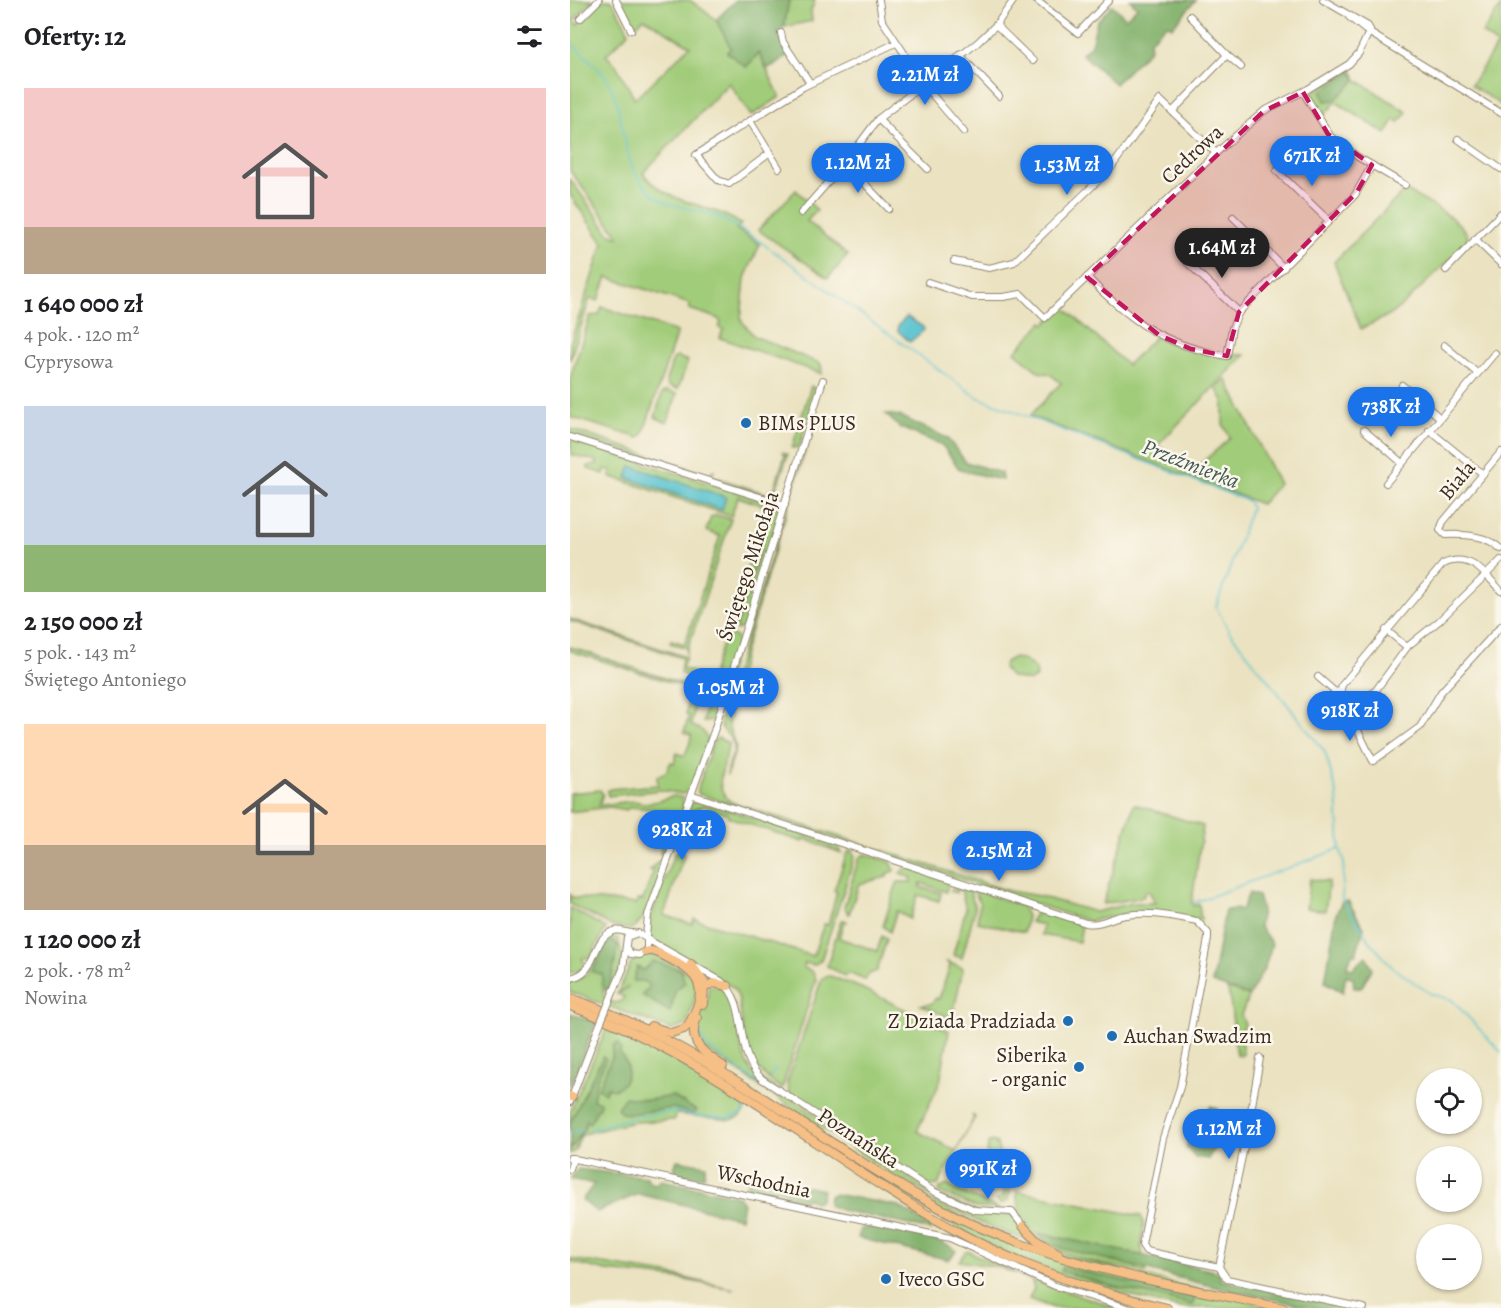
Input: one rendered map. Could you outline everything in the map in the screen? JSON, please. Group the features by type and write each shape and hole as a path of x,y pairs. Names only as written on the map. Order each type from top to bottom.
{"main road":[{"path":"645,952 656,951 689,969 703,990"},
{"path":"691,964 702,976 704,1002 693,1027 695,1042 700,1049 747,1087"},
{"path":"612,1013 634,1019 662,1031 677,1033 690,1023 703,990 715,983 728,986"},
{"name":"Poznańska","path":"570,998 612,1013 673,1042 940,1208 1007,1239 1070,1260 1283,1308"},
{"name":"Poznańska","path":"570,1008 634,1032 678,1054 920,1208 983,1245 1035,1269 1081,1285 1167,1308"},
{"path":"1023,1226 1037,1241 1070,1260"}],"street":[{"path":"580,20 599,0"},
{"path":"616,0 631,30"},
{"path":"879,0 882,20 904,53"},
{"path":"801,213 845,163 878,119 960,56 996,25 1014,0"},
{"path":"1036,0 1078,33 1109,0"},
{"path":"1323,0 1357,24 1501,113"},
{"path":"1190,16 1241,67"},
{"path":"996,25 1033,61"},
{"name":"Cedrowa","path":"928,282 972,297 1003,297 1021,294 1045,318 1216,153 1264,111 1303,92 1348,64 1373,32"},
{"path":"780,33 783,42 810,83"},
{"path":"770,153 729,184 718,180 696,155 810,83 896,43"},
{"path":"1173,111 1227,55"},
{"path":"960,56 999,96"},
{"path":"910,62 923,84 964,132"},
{"path":"1303,92 1329,134 1405,185"},
{"path":"954,261 989,268 1014,262 1111,168 1160,100 1216,153"},
{"path":"878,119 928,169"},
{"path":"750,122 779,168"},
{"path":"1458,139 1501,169"},
{"path":"845,163 889,209"},
{"path":"1087,277 1137,322 1159,335 1191,349 1227,356 1232,328 1239,312 1355,195 1372,165"},
{"path":"1277,171 1329,221"},
{"path":"1446,270 1501,213"},
{"path":"1233,217 1284,267"},
{"path":"1475,239 1501,264"},
{"path":"1187,262 1239,312"},
{"path":"1444,345 1477,373"},
{"path":"1386,483 1495,352"},
{"name":"Świętego Mikołaja","path":"648,915 693,795 823,380"},
{"path":"1402,385 1440,417"},
{"path":"1364,430 1402,463"},
{"path":"1430,430 1483,474"},
{"path":"570,437 785,505"},
{"name":"Biała","path":"1501,452 1440,530 1445,535 1460,534 1486,539 1501,549"},
{"path":"1339,692 1386,630 1443,564 1462,560 1487,576 1501,591"},
{"path":"1349,712 1376,690 1407,647 1487,576 1501,560"},
{"path":"1318,677 1334,691 1339,692 1374,761 1420,727 1441,692 1501,626"},
{"path":"1386,630 1407,647"},
{"path":"693,795 1086,923 1096,924 1121,915 1144,913 1197,921 1203,926 1208,939 1198,1000 1180,1088 1163,1138 1142,1245 1146,1251 1219,1266"},
{"path":"570,1098 623,969 626,945 648,915"},
{"path":"623,969 645,952 648,915"},
{"path":"570,978 579,976 588,970 603,938 610,933 619,930 647,938 728,986 736,1001 747,1059 762,1079 933,1191 975,1210 1012,1212 1023,1226"},
{"path":"610,933 622,936 626,945 637,956"},
{"path":"1260,1058 1250,1123 1219,1266 1227,1279 1364,1308"},
{"path":"570,1169 571,1158"},
{"name":"Wschodnia","path":"571,1158 950,1238 1055,1286 1128,1308"}],"highlighted area":[{"path":"1303,92 1328,134 1372,165 1357,192 1239,312 1227,356 1191,349 1159,335 1087,277 1264,111"}],"green space":[{"path":"570,0 593,0 574,20 577,25 602,0 612,0 629,32 606,55 616,65 635,99 690,46 644,18 634,27 619,0 690,0 716,20 731,48 727,52 746,67 759,53 780,97 751,116 729,83 643,173 664,192 716,211 741,224 736,229 760,244 745,278 741,320 754,336 821,364 822,374 720,338 723,329 719,328 721,322 717,318 689,309 690,304 607,277 598,301 590,298 570,360 570,344 603,243 570,195 570,179 609,233 620,238 570,171"},
{"path":"736,0 789,0 784,27 778,32 789,56 767,69 759,53 746,67 727,52 731,48 716,20"},
{"path":"789,0 815,0 811,11 812,21 784,27"},
{"path":"1130,0 1196,0 1172,27 1167,24 1149,41 1150,49 1115,84 1082,54 1091,45 1097,21 1112,5 1126,18 1137,7"},
{"path":"1501,6 1501,105 1471,85 1497,45 1482,33"},
{"path":"1351,68 1357,80 1407,112 1399,122 1394,120 1386,134 1336,102 1321,118 1308,95"},
{"path":"1352,72 1356,80 1335,100 1325,101 1321,91"},
{"path":"796,190 817,210 807,221 848,255 828,278 758,230"},
{"path":"1405,190 1452,218 1466,233 1469,241 1405,303 1391,314 1361,329 1334,262"},
{"path":"602,307 677,332 643,434 639,438 570,417 570,378 590,316 599,315"},
{"path":"1064,307 1127,365 1156,336 1199,352 1245,355 1157,446 1196,468 1230,438 1223,424 1223,400 1216,388 1226,379 1279,484 1261,504 1030,416 1061,383 1050,374 1039,372 1015,352 1043,322 1045,324"},
{"path":"677,357 688,361 678,389 668,386 666,381 673,359"},
{"path":"811,386 817,390 799,447 792,448"},
{"path":"666,391 677,394 667,423 655,417 662,394"},
{"path":"817,411 744,653 728,724 736,748 727,776 734,747 729,735 721,727 720,721"},
{"path":"886,414 900,416 947,438 966,462 1001,473 1002,480 960,470 942,445 899,427"},
{"path":"570,429 709,475 714,469 712,476 767,494 771,489 774,490 785,455 783,452 788,454 773,498 570,434"},
{"path":"570,440 772,503 734,629 729,625 730,618 768,507 738,497 731,516 609,476 612,471 605,469 604,474 588,469 588,466 597,464 597,461 572,455"},
{"path":"774,504 780,511 743,628 736,630"},
{"path":"716,515 731,519 686,654 687,648 670,643 671,640 685,644 720,536 706,531 711,517"},
{"path":"570,619 686,657 682,668 707,678 690,677 680,673 682,658 570,621"},
{"path":"726,632 736,637 738,641 728,675 720,681 711,678"},
{"path":"570,647 683,684 718,689 722,699 718,712 711,721 703,722 706,702 692,689 570,651"},
{"path":"1012,658 1022,659 1036,669 1037,677 1030,681 1011,677 1003,668 1005,662"},
{"path":"687,704 694,708 691,725 703,731 708,739 692,788 683,794 660,790 608,796 607,791 610,789 658,785 657,776 666,772 671,762 674,763 677,753 684,756 691,738 691,735 684,732 689,716 686,715"},
{"path":"718,738 728,743 720,782 721,789 731,802 1009,891 1039,896 1095,912 1133,903 1155,903 1149,891 1146,891 1143,897 1103,904 1134,804 1203,826 1192,901 1193,906 1199,904 1201,920 1144,911 1088,921 699,794 697,791 713,742"},
{"path":"600,790 603,794 599,805 634,801 647,804 674,796 683,798 683,810 666,857 660,853 669,811 631,807 626,810 610,807 570,812 570,793"},
{"path":"698,800 837,845 841,853 805,839 803,842 728,817 728,814 704,806 693,810 682,843 678,845 690,804"},
{"path":"851,850 855,856 821,960 814,965 805,963 804,968 812,971 816,979 782,1089 768,1078 751,1059 744,1038 738,996 733,987 654,943 648,936 648,925 674,854 680,851 684,855 664,915 692,924 694,919 813,956 824,924 828,925 837,892 834,891 847,853"},
{"path":"865,854 891,862 895,871 886,874 887,877 859,884 849,914 844,907 859,858"},
{"path":"659,861 664,864 652,900 644,917 632,929 614,927 570,904 570,893 571,897 637,904 637,900 643,900 653,872 650,870"},
{"path":"907,867 946,880 948,884 946,892 921,883 920,887 941,893 939,901 918,895 910,919 897,911 890,932 883,926 898,882 911,882 912,878 900,873"},
{"path":"1310,879 1329,882 1325,911 1306,908"},
{"path":"955,884 970,891 975,909 962,958 953,955 966,909 961,890 957,889 956,893 951,891"},
{"path":"973,889 1022,906 1027,916 1024,932 977,922 980,903"},
{"path":"1249,893 1258,896 1262,910 1259,926 1272,944 1265,967 1249,996 1212,983 1225,910 1242,909"},
{"path":"1348,901 1364,928 1356,954 1352,954 1347,968 1352,969 1366,956 1372,969 1361,988 1354,988 1353,978 1346,975 1343,992 1325,982 1336,914 1342,902"},
{"path":"570,908 606,928 589,959 585,957 582,959 586,964 579,971 570,973"},
{"path":"1041,911 1082,925 1079,942 1041,935 1043,925 1030,922 1035,914"},
{"path":"841,920 848,922 844,921 839,938 877,951 882,936 887,939 877,971 869,974 865,980 849,973 844,976 827,966"},
{"path":"607,937 618,938 623,960 610,993 603,989 604,998 614,1003 622,1001 624,997 617,994 629,987 618,992 632,961 651,953 678,966 693,978 696,986 695,996 686,1025 672,1030 570,992 570,982 589,970"},
{"path":"609,940 618,945 608,989 602,985 602,974 592,972"},
{"path":"653,961 681,970 685,983 676,989 670,1012 642,995 650,986 643,981 633,981 637,967 644,970"},
{"path":"947,962 963,968 952,1019 921,1005 931,1004 936,998 939,999 950,966"},
{"path":"830,976 861,988 949,1031 940,1082 917,1131 956,1151 974,1118 972,1115 975,1117 938,1185 931,1186 924,1183 790,1094 787,1083 822,978"},
{"path":"717,985 727,993 733,1003 743,1052 754,1074 931,1192 981,1214 1012,1215 1033,1243 981,1223 899,1179 700,1046 696,1026 708,996 708,987"},
{"path":"1227,988 1249,996 1241,1015 1245,1025 1240,1032 1243,1054 1240,1056 1237,1055"},
{"path":"570,1000 609,1014 684,1051 865,1166 1013,1244 1274,1308 1178,1308 1084,1284 991,1246 936,1216 677,1051 625,1025 570,1004"},
{"path":"570,1013 596,1023 570,1087"},
{"path":"607,1028 681,1064 750,1106 738,1118 730,1120 676,1114 674,1120 634,1122 587,1133 581,1136 575,1151 570,1154 570,1112"},
{"path":"618,1043 621,1049 620,1054 626,1064 626,1078 614,1090 607,1087 605,1093 598,1088 612,1057 613,1045"},
{"path":"603,1056 606,1059 596,1082 593,1100 600,1102 600,1105 589,1124 586,1120 585,1128 570,1151 570,1123"},
{"path":"672,1096 697,1111 694,1114 673,1108 629,1114 622,1113 617,1108 625,1097 648,1100"},
{"path":"1211,1106 1217,1109 1218,1117 1228,1125 1208,1159 1195,1157 1186,1147 1189,1142 1196,1140 1196,1117 1203,1120"},
{"path":"992,1141 997,1144 1010,1192 1008,1200 1001,1204 996,1200 1004,1196 999,1165 987,1153 988,1143"},
{"path":"677,1160 706,1165 704,1177 677,1174 674,1169"},
{"path":"578,1169 647,1177 649,1182 656,1184 661,1180 738,1196 743,1203 740,1218 638,1194 597,1212 582,1200 594,1184 570,1179"},
{"path":"747,1174 823,1190 820,1200 815,1202 806,1198 802,1200 788,1197 786,1192 774,1189 768,1192 747,1188"},
{"path":"947,1185 999,1209 977,1208 940,1192 939,1189"},
{"path":"1017,1191 1141,1216 1143,1226 1141,1247 1146,1273 1074,1257 1042,1241 1029,1229 1021,1213"},
{"path":"834,1194 898,1206 932,1227 931,1230 841,1210 828,1205 829,1196"},
{"path":"871,1227 927,1237 956,1251 949,1260 858,1238 860,1229"},
{"path":"1038,1233 1219,1272 1221,1280 1353,1308 1315,1308 1219,1288 1065,1249 1046,1242"},
{"path":"967,1251 1039,1283 1119,1308 1054,1308 1029,1299 1034,1288 1031,1280 999,1267 959,1261"},
{"path":"570,1259 667,1274 734,1289 680,1279 607,1271 570,1262"},
{"path":"1063,1267 1195,1297 1193,1305 1110,1286 1061,1271"}],"water":[{"path":"907,317 924,330 910,342 898,331 898,325"},
{"path":"631,466 726,497 722,510 627,478"}],"waterway":[{"name":"Przeźmierka","path":"570,42 595,65 608,81 619,111 628,156 642,182 653,194 676,206 718,217 769,248"},
{"name":"Przeźmierka","path":"772,250 977,397 1248,501 1251,508 1216,607 1229,631 1325,752 1337,794 1340,849 1344,860 1342,900 1371,943 1392,967 1431,994 1452,1000 1501,1052"},
{"path":"1193,903 1339,849"},
{"path":"700,1031 703,1043 761,1085"},
{"path":"686,1069 746,1107"},
{"path":"770,1076 776,1069"},
{"path":"590,1129 636,1117 674,1111 698,1116 728,1118 741,1114 747,1106"},
{"path":"570,1133 583,1130"}],"place":[{"name":"BIMs PLUS","path":"746,423"},
{"name":"Z Dziada Pradziada","path":"1068,1021"},
{"name":"Auchan Swadzim","path":"1112,1036"},
{"name":"Siberika - organic","path":"1079,1067"},
{"name":"Iveco GSC","path":"886,1279"}]}
